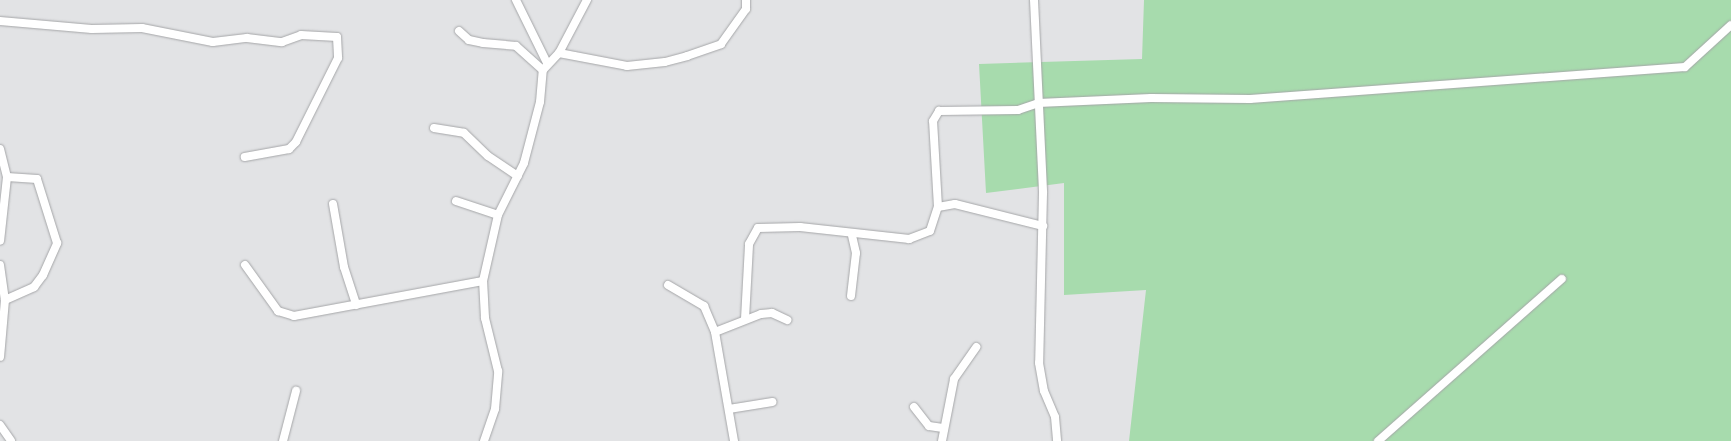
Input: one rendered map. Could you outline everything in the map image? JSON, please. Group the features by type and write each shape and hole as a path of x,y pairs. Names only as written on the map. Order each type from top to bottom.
{"street":[{"path":"516,0 547,62"},
{"path":"484,441 495,409 498,371 486,318 483,280 498,215 518,176 540,102 543,70 547,62 559,53 587,0"},
{"path":"559,53 627,66 665,62 721,44 746,9 746,0"},
{"path":"1034,0 1042,226 1039,363 1044,391 1055,417 1057,441"},
{"path":"0,22 92,29 142,28 213,42 247,38 282,42 301,34 337,37 338,58 296,142 290,149 245,157"},
{"path":"745,319 749,244 758,228 800,227 852,235 909,239 921,235 936,224 938,206 933,121 939,111 1018,110 1038,103 1250,99 1685,67 1731,25"},
{"path":"459,31 482,43 516,46 543,70"},
{"path":"434,128 464,133 488,156 518,176"},
{"path":"0,149 7,177 0,241"},
{"path":"5,300 34,287 44,275 57,243 37,179 17,174 7,177"},
{"path":"456,201 498,215"},
{"path":"333,204 344,267 356,305"},
{"path":"938,206 954,204 1042,226"},
{"path":"851,296 856,252 852,235"},
{"path":"0,265 5,300 0,356"},
{"path":"245,265 278,311 294,316 483,280"},
{"path":"1378,441 1562,279"},
{"path":"668,285 704,306 715,332 734,441"},
{"path":"715,332 745,319 772,313 787,320"},
{"path":"942,441 954,379 976,347"},
{"path":"283,441 296,391"},
{"path":"729,409 772,402"},
{"path":"914,407 929,426 943,428"},
{"path":"0,425 11,441"}],"green space":[{"path":"1144,0 1731,0 1731,441 1129,441 1146,290 1064,295 1064,183 986,193 979,64 1142,59"}]}
